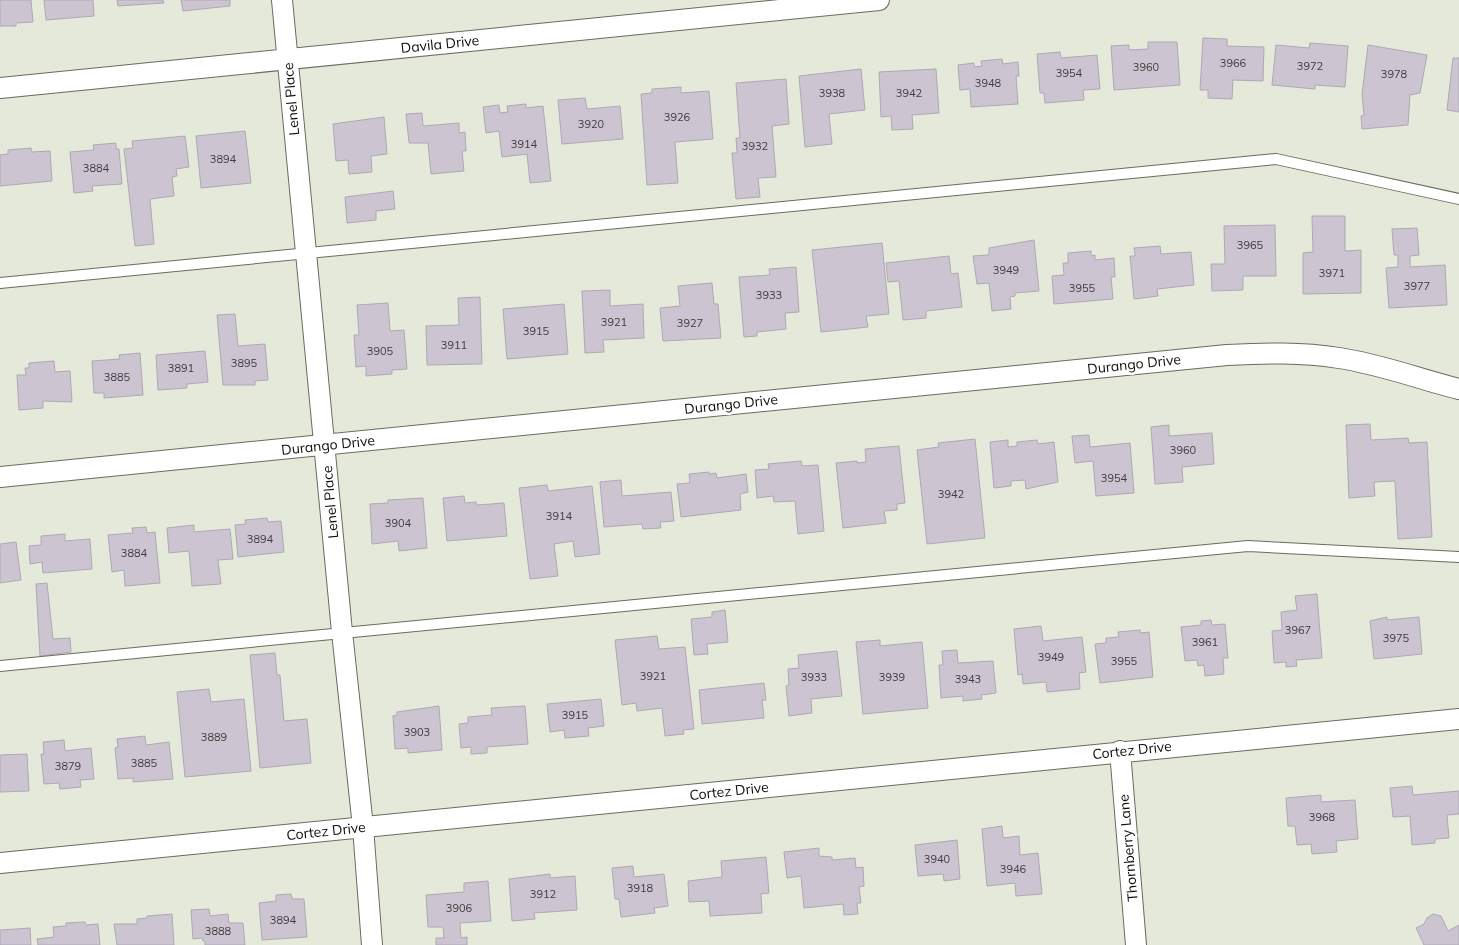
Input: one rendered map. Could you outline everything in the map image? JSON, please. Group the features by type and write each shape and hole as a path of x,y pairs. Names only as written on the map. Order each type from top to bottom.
{"street":[{"name":"Lenel Place","path":"282,0 305,254 363,828 372,945"},
{"name":"Davila Drive","path":"0,88 879,0"},
{"name":"Durango Drive","path":"0,477 1228,355 1293,353 1341,358 1459,388"},
{"name":"Cortez Drive","path":"0,863 1459,719"},
{"name":"Thornberry Lane","path":"1120,751 1136,945"}],"lane":[{"path":"0,283 1276,159 1459,199"},
{"path":"0,666 1248,546 1459,557"}],"building":[{"path":"0,0 31,0 33,22 16,23 16,26 0,26"},
{"path":"44,0 93,0 94,16 46,20"},
{"path":"117,0 163,0 164,3 118,6"},
{"path":"181,0 230,0 230,6 183,11"},
{"path":"1203,38 1227,39 1227,46 1264,47 1263,81 1233,80 1232,99 1208,98 1208,90 1200,90"},
{"path":"1148,42 1177,42 1180,85 1114,90 1111,46 1129,45 1129,50 1148,49"},
{"path":"1310,43 1348,46 1345,87 1315,85 1315,89 1272,85 1276,45 1309,48"},
{"path":"1368,45 1427,55 1420,93 1410,95 1408,125 1362,129 1361,116 1364,115 1362,94"},
{"path":"1060,52 1061,58 1097,55 1100,89 1083,90 1084,100 1045,103 1044,93 1040,93 1037,54"},
{"path":"1453,58 1459,58 1459,112 1447,110"},
{"path":"1002,59 1003,64 1018,62 1019,76 1016,76 1018,104 971,107 970,89 960,90 958,65 974,63 974,67 982,66 981,61"},
{"path":"861,69 865,110 829,114 832,144 805,147 799,76"},
{"path":"936,69 939,113 912,115 913,129 892,130 891,116 881,117 879,72"},
{"path":"786,79 789,124 772,126 776,177 758,178 760,197 736,199 732,153 737,153 736,138 740,138 736,83"},
{"path":"681,87 681,93 709,91 713,139 675,142 678,183 647,185 641,94 652,93 652,89"},
{"path":"585,98 587,109 620,106 623,139 562,144 558,100"},
{"path":"526,104 526,108 543,106 551,181 530,183 527,154 502,157 499,131 486,133 483,107 499,105 500,113 508,112 507,106"},
{"path":"422,113 423,126 459,123 459,133 465,132 466,151 462,151 464,171 431,174 428,143 409,143 406,114"},
{"path":"384,117 387,154 371,156 372,172 349,174 348,160 336,161 333,124"},
{"path":"245,131 251,183 201,188 196,136"},
{"path":"185,136 189,167 176,169 177,176 172,177 174,196 150,199 154,244 135,246 124,149 133,148 132,141"},
{"path":"116,143 116,149 119,149 122,184 92,186 93,191 74,193 70,152 94,150 93,145"},
{"path":"31,148 32,152 50,151 52,181 0,186 0,155 8,154 8,150"},
{"path":"393,191 395,209 376,211 376,220 347,223 345,197"},
{"path":"1312,216 1345,216 1345,251 1361,250 1361,293 1303,294 1303,253 1313,252"},
{"path":"1275,225 1276,276 1243,276 1243,290 1212,291 1211,264 1225,264 1224,226"},
{"path":"1417,228 1419,255 1410,256 1410,267 1445,265 1447,305 1389,308 1386,268 1398,267 1398,255 1394,255 1392,229"},
{"path":"1034,240 1039,291 1015,293 1015,296 1010,297 1011,309 992,311 989,283 977,284 973,256 989,255 989,248"},
{"path":"882,243 889,314 866,316 868,327 821,332 812,250"},
{"path":"1160,246 1161,254 1191,252 1194,285 1157,289 1158,296 1134,299 1130,256 1135,256 1134,248"},
{"path":"1091,251 1091,256 1095,255 1095,260 1114,258 1115,277 1111,277 1113,299 1054,304 1052,276 1064,275 1063,263 1068,263 1068,253"},
{"path":"949,256 951,274 958,273 962,307 926,311 926,318 903,320 899,281 888,282 886,263"},
{"path":"796,267 799,312 785,313 786,329 757,332 757,336 744,337 739,277 770,275 769,269"},
{"path":"712,283 714,304 718,304 721,338 663,341 660,308 680,306 678,286"},
{"path":"610,290 610,306 643,304 644,338 603,340 604,352 585,353 582,291"},
{"path":"480,297 482,364 427,365 426,326 459,325 458,298"},
{"path":"388,303 390,331 404,330 407,369 392,370 392,374 366,376 366,366 356,367 354,335 359,335 357,305"},
{"path":"564,304 568,354 507,359 503,309"},
{"path":"235,314 238,346 265,344 268,380 255,381 255,385 223,385 217,315"},
{"path":"205,351 208,382 187,384 187,388 158,390 156,355"},
{"path":"140,353 143,395 104,398 104,393 94,393 92,361 120,359 119,355"},
{"path":"54,361 55,372 70,371 72,402 43,401 43,408 19,410 17,375 26,375 25,368 29,368 29,363"},
{"path":"1370,424 1371,440 1408,438 1409,443 1427,442 1432,537 1398,539 1395,481 1374,482 1375,496 1349,498 1346,425"},
{"path":"1169,425 1169,436 1212,433 1214,464 1182,467 1183,482 1155,484 1151,427"},
{"path":"1089,435 1090,447 1130,443 1134,493 1096,496 1093,461 1075,463 1072,436"},
{"path":"975,439 985,538 927,544 917,450 939,447 938,443"},
{"path":"1008,440 1008,447 1017,446 1017,442 1037,440 1038,444 1054,442 1058,482 1026,489 1025,480 1011,481 1011,486 994,488 990,442"},
{"path":"899,446 905,503 897,504 897,510 884,511 886,523 843,528 836,463 866,462 865,449"},
{"path":"801,461 802,466 818,465 824,531 798,534 795,501 774,502 773,496 757,498 755,470 769,469 768,464"},
{"path":"709,472 709,474 716,473 717,478 746,474 748,492 740,494 741,510 681,517 677,484 690,483 689,474"},
{"path":"621,480 622,496 671,492 674,521 660,522 661,528 643,529 642,524 604,527 600,482"},
{"path":"547,485 548,491 592,486 600,554 575,557 573,541 554,544 558,576 530,579 519,488"},
{"path":"464,496 465,503 476,502 477,505 504,503 507,536 447,541 443,498"},
{"path":"423,498 427,548 399,551 398,541 372,544 370,504 388,503 388,500"},
{"path":"267,518 268,522 281,521 284,552 238,557 235,525 246,524 245,520"},
{"path":"194,525 194,532 230,529 233,559 218,560 221,584 192,586 189,551 169,553 167,528"},
{"path":"146,527 147,533 155,532 160,583 125,586 124,570 112,572 108,535 133,533 132,528"},
{"path":"65,534 65,541 90,539 92,569 43,573 42,562 30,564 29,546 41,545 41,536"},
{"path":"16,542 21,580 0,583 0,544"},
{"path":"47,583 53,639 70,638 71,652 40,656 36,584"},
{"path":"1317,594 1322,658 1296,660 1297,666 1286,667 1286,662 1274,663 1272,631 1282,630 1281,612 1297,610 1295,596"},
{"path":"725,610 728,642 707,644 708,654 694,655 691,619 712,617 712,612"},
{"path":"1387,617 1387,620 1419,617 1422,654 1374,659 1370,621"},
{"path":"1211,620 1212,625 1225,624 1228,658 1223,658 1224,674 1205,676 1204,665 1198,666 1197,660 1185,661 1181,627 1201,625 1201,621"},
{"path":"1041,626 1043,641 1082,637 1086,672 1079,673 1080,689 1047,692 1046,682 1023,684 1022,674 1018,675 1014,629"},
{"path":"1140,630 1140,633 1149,632 1153,677 1100,683 1095,644 1106,643 1106,638 1119,637 1118,632"},
{"path":"657,636 659,649 685,647 694,729 683,730 684,734 665,736 662,708 637,711 636,703 622,705 615,640"},
{"path":"880,640 880,646 922,642 928,708 863,714 856,642"},
{"path":"957,650 958,663 993,661 996,693 981,695 982,699 963,701 963,696 941,698 939,665 943,665 942,651"},
{"path":"837,651 842,696 811,699 812,713 789,716 786,686 789,685 788,669 799,668 798,655"},
{"path":"275,653 277,675 280,675 284,721 307,719 311,763 260,768 250,655"},
{"path":"764,683 766,700 762,700 764,718 702,724 699,690"},
{"path":"209,689 211,702 244,699 251,771 185,777 177,692"},
{"path":"601,699 604,726 588,728 589,736 565,738 564,730 550,732 547,704"},
{"path":"439,706 442,750 408,753 408,748 395,749 393,716 397,715 397,712"},
{"path":"525,706 528,744 487,747 487,753 471,754 471,747 461,748 459,724 468,723 468,717 492,715 491,708"},
{"path":"145,736 146,745 169,742 173,779 133,782 133,778 118,779 115,748 118,747 117,739"},
{"path":"64,740 65,751 91,748 94,779 80,780 81,787 60,789 59,783 44,784 41,754 44,754 43,742"},
{"path":"27,754 29,791 0,792 0,755"},
{"path":"1412,786 1413,795 1459,791 1459,814 1447,815 1449,838 1435,839 1435,843 1412,845 1410,816 1393,817 1390,788"},
{"path":"1321,795 1321,802 1355,800 1358,839 1336,841 1337,852 1312,854 1311,844 1297,845 1295,826 1288,826 1286,798"},
{"path":"1002,826 1003,838 1019,836 1020,855 1038,853 1042,894 1016,896 1015,883 987,886 982,829"},
{"path":"957,840 960,879 944,881 943,874 918,876 915,845"},
{"path":"819,848 819,856 832,857 832,860 855,858 856,868 863,867 864,886 859,887 861,903 857,903 858,914 844,915 843,904 804,908 801,876 787,878 784,852"},
{"path":"766,857 769,893 761,894 762,913 710,916 709,901 689,902 688,881 722,877 721,861"},
{"path":"633,866 634,877 664,874 668,906 654,908 655,913 621,917 619,899 615,899 612,868"},
{"path":"550,874 550,878 575,876 577,910 534,913 535,919 512,921 509,879"},
{"path":"488,881 491,921 460,923 461,938 467,937 467,945 436,945 436,938 444,938 443,927 428,927 426,895 464,892 464,883"},
{"path":"291,894 292,899 304,899 307,937 262,940 259,903 276,901 276,895"},
{"path":"209,909 210,916 228,914 229,923 243,923 245,945 205,945 205,941 202,938 193,939 191,910"},
{"path":"172,914 174,945 117,945 114,924 137,924 137,919 147,918 147,916"},
{"path":"1433,914 1441,916 1448,931 1459,925 1459,945 1424,945 1416,928 1424,924 1427,918"},
{"path":"85,922 86,925 98,924 100,945 38,945 37,939 54,937 53,927 66,926 66,923"},
{"path":"30,928 31,945 0,945 0,930"}]}
